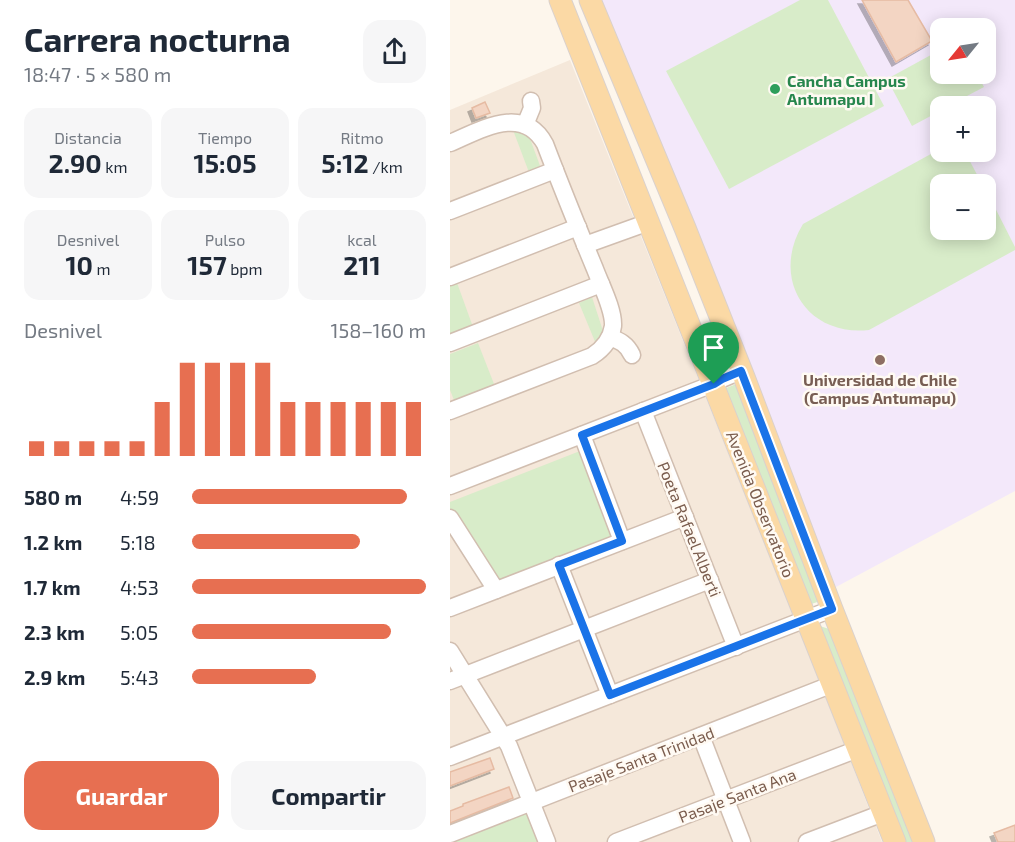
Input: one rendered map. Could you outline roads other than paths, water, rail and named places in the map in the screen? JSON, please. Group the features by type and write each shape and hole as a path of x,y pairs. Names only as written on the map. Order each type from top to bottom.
{"main road":[{"name":"Avenida Observatorio","path":"560,0 895,842"},
{"name":"Avenida Observatorio","path":"590,0 686,228 924,842"},
{"path":"573,31 584,33 599,22"}],"street":[{"path":"525,124 532,108 531,101"},
{"path":"450,143 510,122 525,124 537,132 555,170 613,319 610,337 604,347 592,356 450,411"},
{"path":"450,211 555,170"},
{"path":"585,245 649,222"},
{"path":"450,277 578,228"},
{"path":"450,343 601,284"},
{"path":"610,337 623,342 632,355"},
{"path":"450,486 714,384 724,385 743,374"},
{"name":"Poeta Rafael Alberti","path":"643,411 736,646"},
{"path":"582,435 622,541"},
{"path":"450,608 685,516"},
{"path":"450,518 496,590"},
{"path":"559,565 610,695"},
{"path":"457,678 710,580"},
{"path":"450,757 832,609"},
{"path":"450,651 457,678 504,736 547,842"},
{"name":"Pasaje Santa Trinidad","path":"450,834 833,684"},
{"path":"701,736 742,842"},
{"name":"Pasaje Santa Ana","path":"616,842 858,749"},
{"path":"807,842 884,813"}],"place":[{"name":"Cancha Campus Antumapu I","path":"775,89"},
{"name":"Universidad de Chile (Campus Antumapu)","path":"880,360"}]}
